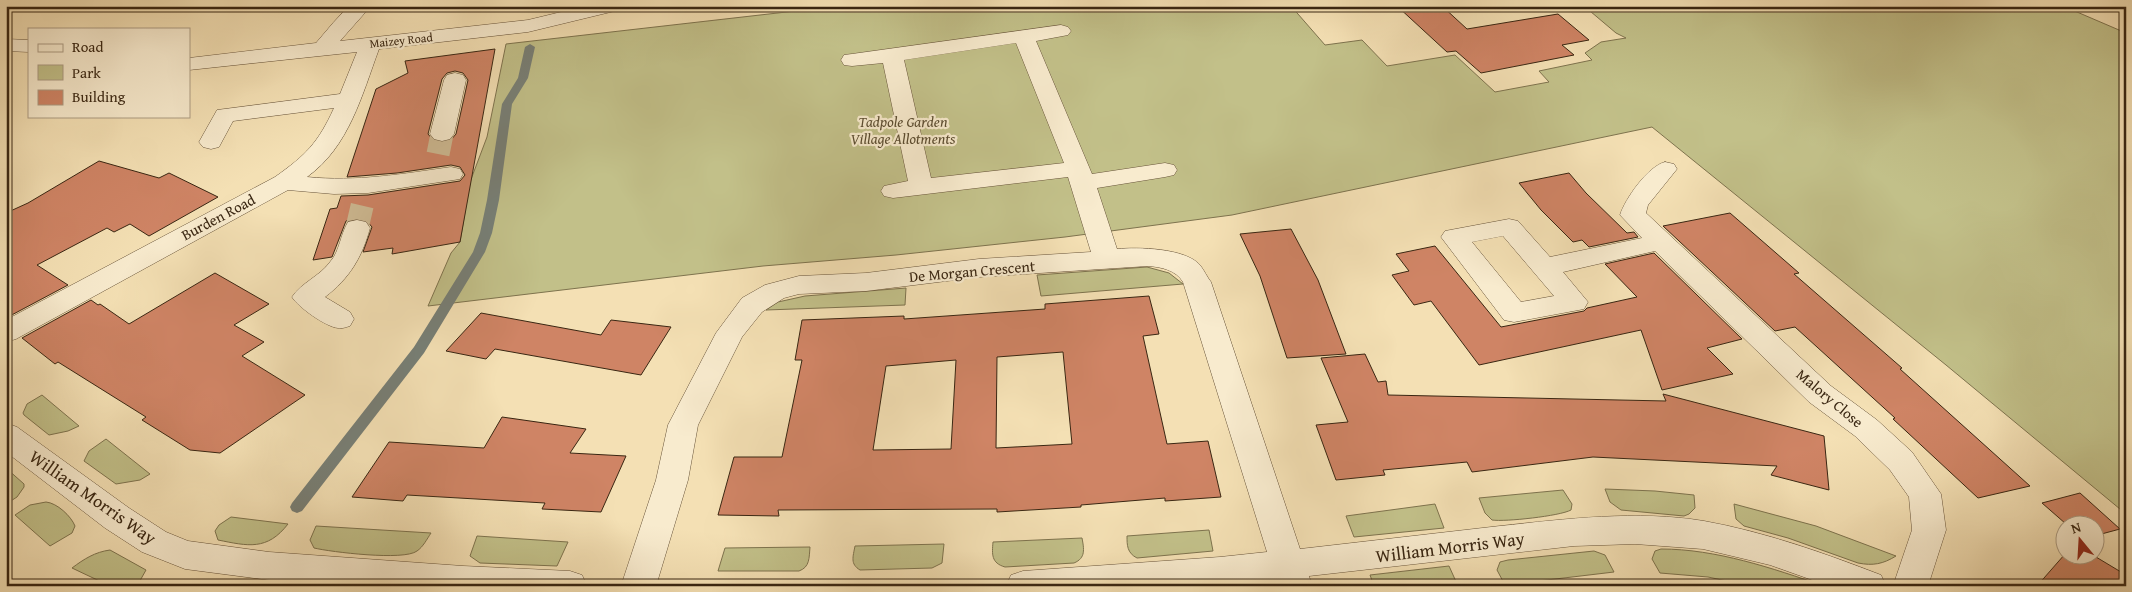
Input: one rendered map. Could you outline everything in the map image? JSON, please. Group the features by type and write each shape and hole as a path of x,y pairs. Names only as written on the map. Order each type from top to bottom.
{"street":[{"path":"323,49 340,27 361,6"},
{"name":"Maizey Road","path":"190,64 528,26 612,6"},
{"path":"852,60 1061,31"},
{"path":"1024,36 1080,176 1107,259"},
{"name":"Burden Road","path":"6,332 284,182 312,162 331,136 348,100 370,44"},
{"path":"6,45 28,46"},
{"path":"892,55 921,187"},
{"path":"284,182 334,187 366,194 441,160 455,80"},
{"path":"211,142 224,115 348,100"},
{"path":"893,191 921,187 1165,170"},
{"name":"Malory Close","path":"1665,170 1636,204 1632,215 1820,394 1866,428 1900,460 1925,494 1929,530 1910,586"},
{"path":"340,319 306,297 342,269 353,244 357,228"},
{"path":"1544,267 1661,242"},
{"name":"De Morgan Crescent","path":"638,586 672,480 683,425 730,333 752,305 775,291 799,285 866,282 979,268 1148,257 1170,260 1190,270 1197,282 1292,575"},
{"name":"William Morris Way","path":"6,435 117,518 154,542 185,555 262,576 463,581 570,586"},
{"name":"William Morris Way","path":"1023,586 1292,575 1574,532 1636,530 1702,535 1760,548 1810,563 1869,586"}],"green space":[{"name":"Tadpole Garden Village Allotments","path":"839,6 1291,6 1325,45 1362,40 1387,66 1455,55 1495,92 1549,82 1539,71 1592,60 1585,53 1601,42 1626,38 1616,33 1584,6 2063,6 2126,33 2126,514 1946,365 1652,127 1232,215 1065,237 896,255 763,266 428,306 451,253 460,242 470,182 487,137 506,44"},
{"path":"1147,267 1169,273 1183,284 1041,296 1037,275"},
{"path":"906,288 905,305 766,310 778,302 805,296"},
{"path":"42,395 79,426 68,431 49,435 24,415 27,404"},
{"path":"106,439 150,474 140,480 116,484 84,461 89,451"},
{"path":"6,468 24,484 24,487 17,497 6,504"},
{"path":"1605,489 1694,495 1695,508 1684,516 1621,510 1610,502"},
{"path":"1563,490 1572,504 1571,510 1520,519 1492,520 1485,513 1479,498"},
{"path":"46,502 55,505 63,511 75,526 72,533 50,546 15,515 30,505"},
{"path":"1435,504 1444,528 1354,537 1346,516"},
{"path":"1734,504 1816,526 1896,556 1878,564 1858,563 1788,538 1744,526 1736,519"},
{"path":"231,517 288,524 280,533 265,543 248,545 218,540 215,531 219,525"},
{"path":"316,526 431,533 417,551 410,554 383,556 335,552 314,548 310,540"},
{"path":"1209,530 1213,551 1137,558 1129,551 1127,536"},
{"path":"477,536 568,542 557,566 480,563 470,556"},
{"path":"1082,538 1084,549 1082,556 1081,559 1074,563 1005,567 997,563 993,557 993,542"},
{"path":"944,544 942,563 932,568 860,570 853,563 855,546"},
{"path":"810,547 807,565 799,571 718,571 725,548"},
{"path":"1661,549 1702,552 1723,556 1764,566 1824,586 1750,586 1708,577 1660,573 1652,559 1655,551"},
{"path":"110,550 146,570 137,586 110,586 72,568 90,556"},
{"path":"1594,551 1605,555 1614,572 1505,585 1497,570 1500,562 1508,560"},
{"path":"1449,566 1458,586 1374,586 1370,575"}],"building":[{"path":"1397,6 1442,6 1467,29 1558,14 1589,40 1562,45 1574,55 1481,73 1456,51 1447,52"},
{"path":"495,49 460,242 392,254 393,248 363,252 372,227 366,220 357,218 346,221 332,257 313,260 330,209 337,208 341,196 368,195 460,181 465,175 460,167 451,165 397,173 347,177 376,89 408,73 405,61","holes":["455,71 463,73 468,80 456,134 450,141 442,143 433,140 428,134 442,79 447,73"]},
{"path":"99,161 159,178 169,173 218,197 149,236 130,224 114,232 107,228 37,265 68,285 6,318 6,213 28,203"},
{"path":"1569,173 1586,193 1627,233 1634,232 1638,237 1589,247 1582,240 1573,242 1541,210 1519,183"},
{"path":"1730,213 1799,273 1794,274 1902,368 1900,369 2030,486 1978,498 1893,419 1895,418 1795,327 1775,331 1663,226"},
{"path":"1291,229 1318,280 1346,354 1287,358 1260,276 1240,234"},
{"path":"1435,246 1501,327 1584,311 1587,308 1637,297 1605,264 1654,253 1742,339 1707,348 1733,374 1662,390 1641,330 1479,365 1431,301 1414,305 1392,275 1409,271 1396,254"},
{"path":"215,273 269,304 234,325 264,342 242,356 305,395 220,453 190,450 142,420 146,417 58,362 55,364 22,338 91,300 129,324"},
{"path":"1149,296 1159,334 1143,336 1167,444 1208,441 1221,497 1165,501 1165,498 1081,505 1081,507 997,512 997,509 778,510 779,516 718,515 734,457 782,457 802,360 795,360 802,320 904,316 904,319 1045,309 1045,304","holes":["1063,352 1072,444 996,448 997,357","956,360 951,449 873,450 886,366"]},
{"path":"481,313 601,335 611,320 671,327 641,375 495,349 486,359 446,351"},
{"path":"1365,354 1378,382 1386,381 1388,395 1666,401 1663,394 1824,436 1829,490 1771,475 1777,466 1593,457 1472,472 1467,462 1383,470 1385,475 1336,480 1316,425 1348,422 1321,358"},
{"path":"502,417 586,429 570,453 626,456 601,512 542,509 545,503 407,495 403,501 352,497 389,442 484,448"},
{"path":"2080,493 2103,514 2055,514 2042,503"},
{"path":"2104,515 2120,529 2104,533"},
{"path":"2104,562 2126,575 2126,586 2037,586 2056,564 2104,564"}],"waterway":[{"path":"297,507 419,350 479,252 486,233 493,200 507,104 523,78 530,47"}],"tunnel":[{"path":"438,154 442,134"},
{"path":"357,228 363,202"}]}
